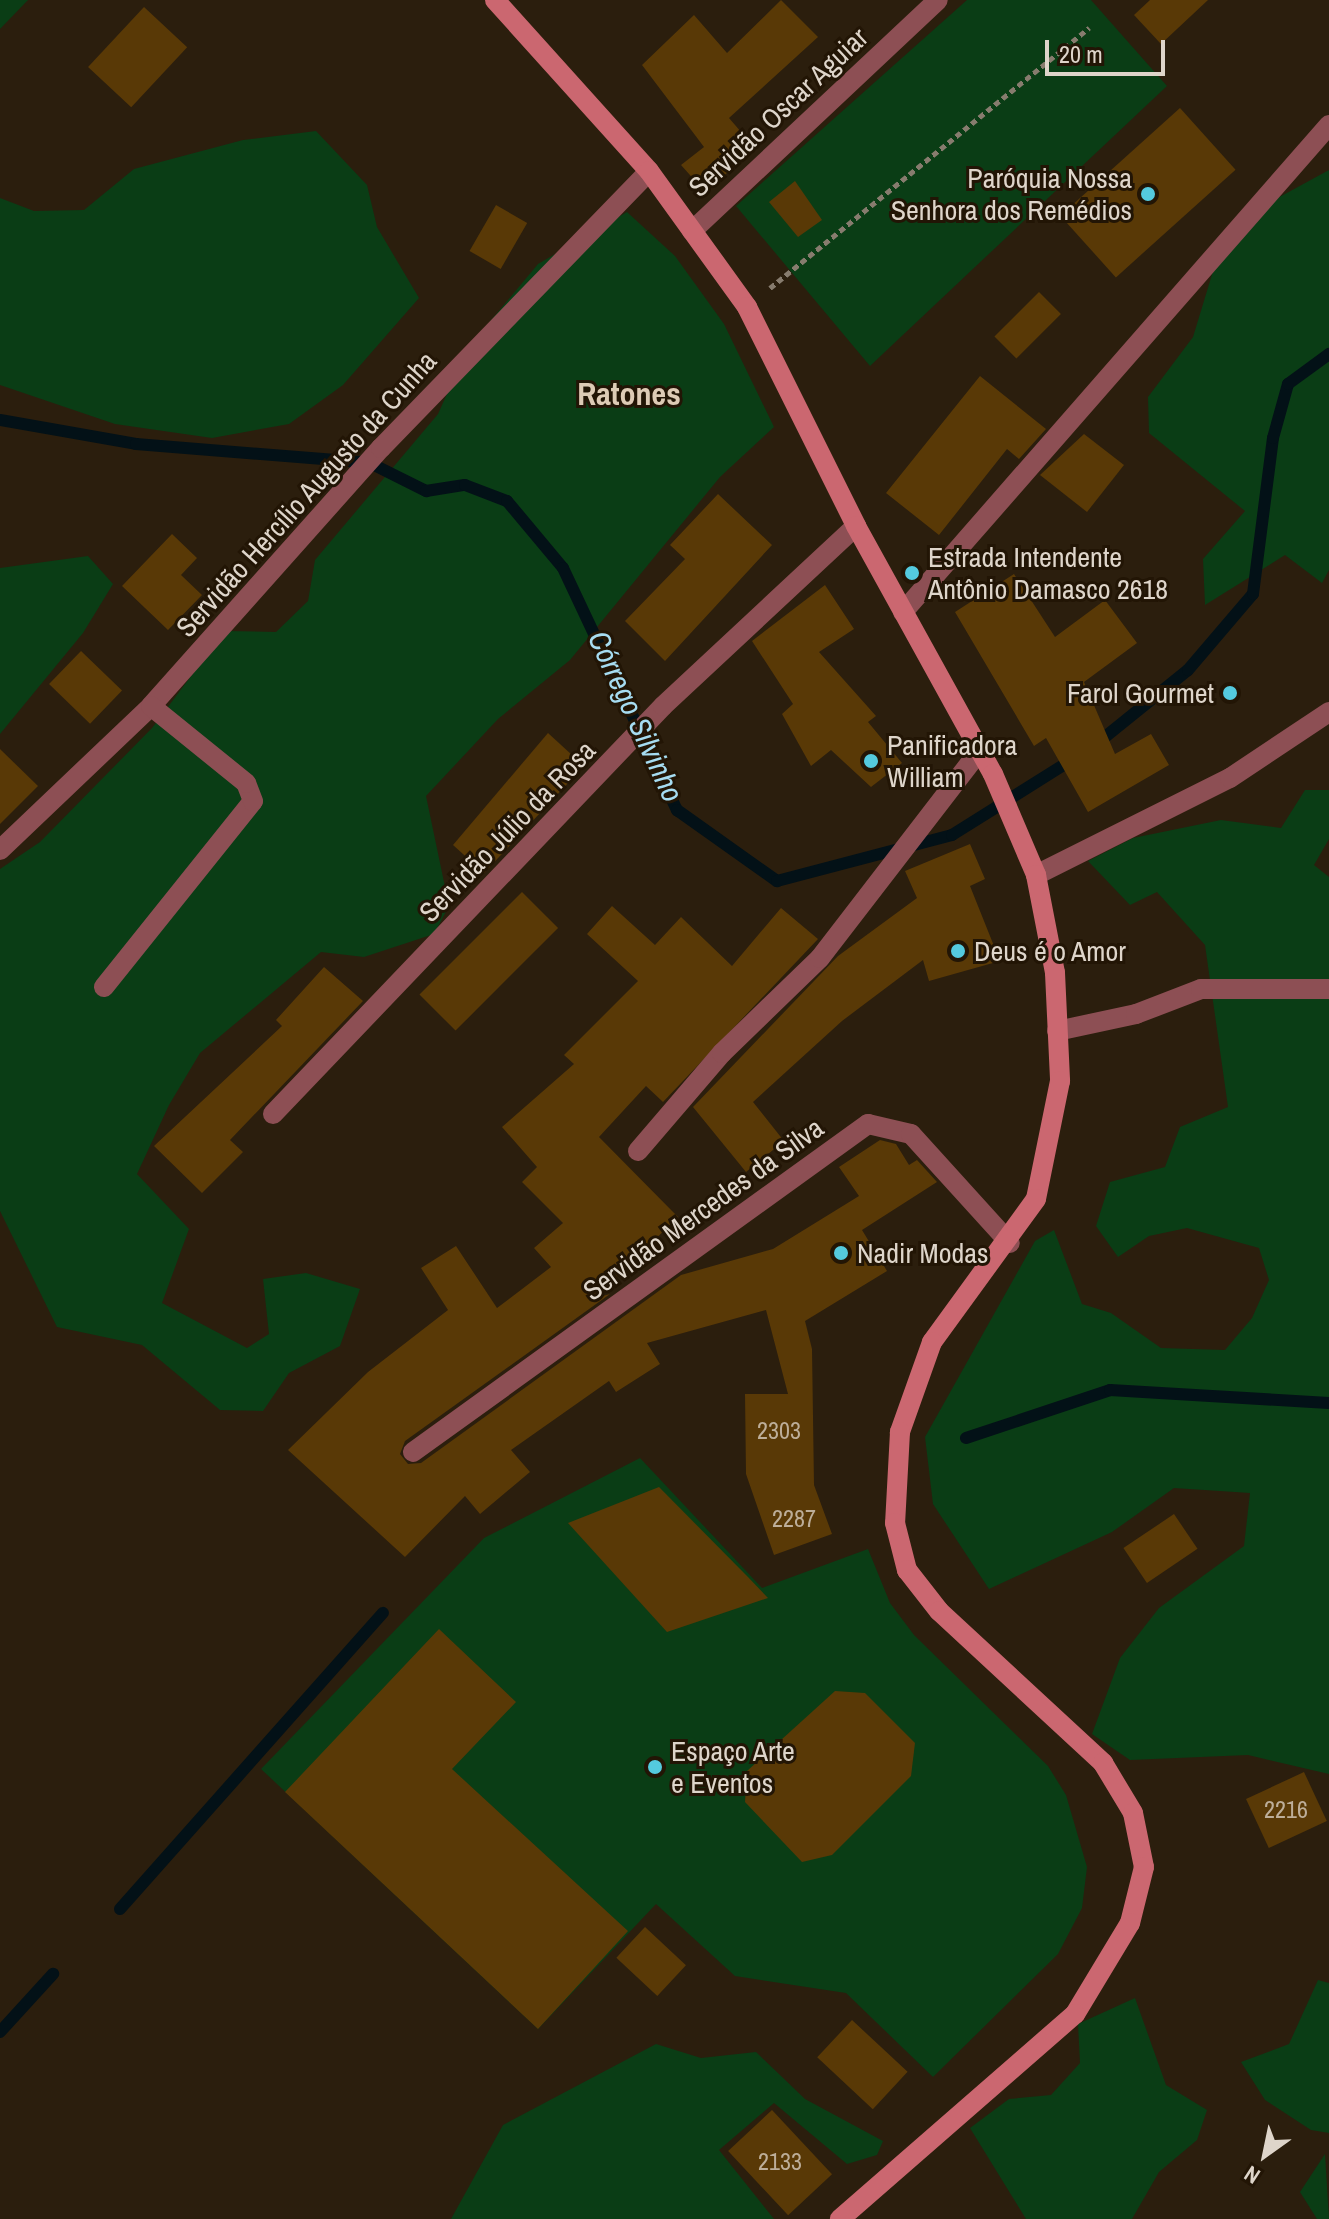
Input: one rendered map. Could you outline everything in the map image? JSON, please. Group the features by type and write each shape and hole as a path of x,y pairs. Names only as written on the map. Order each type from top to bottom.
{"main road":[{"path":"502,2 649,171 747,307 856,526 993,774 1036,875 1055,973 1054,1124 1036,1199 1010,1243 932,1342 913,1385 894,1475 895,1523 907,1570 939,1611 1103,1763 1133,1813 1144,1867 1130,1923 1075,2014 840,2219"}],"street":[{"name":"Servidão Oscar Aguiar","path":"692,231 938,0"},
{"path":"903,612 1329,125"},
{"name":"Servidão Hercílio Augusto da Cunha","path":"0,850 151,706 381,448 649,171"},
{"name":"Servidão Júlio da Rosa","path":"273,1114 663,706 856,526"},
{"path":"104,987 253,801 246,783 151,706"},
{"path":"1036,875 1230,778 1329,712"},
{"path":"638,1151 722,1053 820,958 980,750"},
{"path":"1057,1031 1136,1014 1201,989 1329,989"},
{"name":"Servidão Mercedes da Silva","path":"413,1452 868,1124 911,1134 1010,1243"}],"path":[{"path":"747,307 1089,28"}],"green space":[{"path":"0,0 28,0 0,29"},
{"path":"967,0 1091,0 1167,86 870,366 736,206"},
{"path":"316,131 367,185 377,227 419,298 343,385 289,424 212,438 115,424 0,385 0,198 34,211 84,210 134,169 243,140"},
{"path":"1329,170 1329,570 1322,583 1285,555 1205,605 1203,559 1245,511 1149,433 1148,397 1193,337 1217,258 1274,200"},
{"path":"627,212 675,256 724,324 774,427 720,477 570,660 498,719 426,796 449,906 434,934 364,957 321,952 200,1053 169,1105 137,1174 189,1229 162,1303 247,1348 269,1334 263,1279 306,1273 360,1289 340,1346 289,1373 263,1411 220,1410 142,1345 57,1327 0,1211 0,869 40,842 152,728 225,631 276,632 308,601 315,560 438,414 467,349 538,264"},
{"path":"88,556 113,584 83,633 0,734 0,568"},
{"path":"1305,790 1329,790 1329,839 1314,865 1329,877 1329,1774 1248,1755 1130,1760 1092,1734 1120,1658 1159,1608 1244,1546 1250,1493 1174,1488 1112,1532 989,1589 933,1504 925,1437 1035,1241 1054,1230 1082,1304 1111,1313 1161,1348 1225,1350 1252,1318 1269,1280 1259,1248 1187,1228 1149,1236 1118,1257 1096,1226 1110,1182 1165,1167 1180,1127 1228,1107 1205,945 1157,892 1130,905 1088,861 1133,838 1221,820 1281,828"},
{"name":"Espaço Arte e Eventos","path":"640,1458 762,1588 868,1549 890,1603 914,1635 1048,1766 1066,1795 1087,1867 1082,1908 1058,1954 933,2077 846,1993 735,1976 656,1904 538,2029 261,1769 484,1538"},
{"path":"1318,1980 1329,1983 1329,2133 1311,2130 1265,2100 1241,2062 1289,2044"},
{"path":"1135,1998 1166,2085 1207,2110 1197,2140 1159,2172 1132,2219 1026,2219 970,2128 1009,2099 1051,2095 1080,2063 1078,2024"},
{"path":"656,2044 701,2058 756,2052 805,2099 883,2141 877,2155 847,2164 774,2103 719,2150 774,2219 451,2219 503,2125"},
{"path":"1325,2154 1329,2219 1317,2219 1300,2192"}],"building":[{"path":"781,0 818,37 729,118 754,147 706,193 681,165 704,147 642,65 694,15 727,53"},
{"path":"1150,0 1208,0 1161,44 1134,15"},
{"path":"144,7 187,47 131,107 88,67"},
{"name":"Paróquia Nossa Senhora dos Remédios","path":"1180,108 1236,170 1116,277 1060,216"},
{"path":"795,181 822,220 798,237 769,202"},
{"path":"496,205 527,223 501,269 470,251"},
{"path":"1039,292 1061,314 1016,358 994,337"},
{"path":"980,376 1046,429 1019,459 1007,449 939,535 886,493"},
{"path":"1084,434 1124,465 1087,512 1040,475"},
{"path":"718,494 772,545 665,661 625,621 685,559 670,545"},
{"path":"172,534 197,558 181,575 202,595 168,630 122,586"},
{"path":"1014,574 1055,637 1105,600 1137,643 1084,682 1115,754 1151,734 1169,765 1088,812 1046,738 1034,746 955,612"},
{"path":"825,585 854,629 819,652 876,716 868,722 902,763 871,787 831,750 811,766 782,714 793,704 752,641"},
{"path":"81,651 122,691 90,724 49,684"},
{"path":"548,733 584,766 484,873 453,845"},
{"path":"0,749 38,786 0,824"},
{"path":"970,844 985,879 970,886 1000,961 929,981 923,960 842,1021 753,1102 784,1141 746,1172 693,1107 838,956 917,898 905,871"},
{"path":"522,892 558,928 456,1031 419,995"},
{"path":"612,906 655,945 681,917 732,966 781,908 818,939 663,1102 646,1086 599,1137 678,1217 595,1298 610,1294 405,1441 400,1454 408,1464 421,1463 681,1275 773,1249 859,1196 839,1167 880,1140 896,1144 909,1165 917,1160 937,1182 862,1230 887,1271 805,1321 812,1349 814,1485 832,1534 774,1555 746,1474 745,1394 788,1394 766,1310 647,1343 660,1364 616,1392 609,1381 511,1450 530,1472 480,1514 465,1496 405,1557 288,1450 368,1372 448,1310 421,1268 456,1246 497,1308 551,1267 534,1248 563,1223 522,1182 537,1167 502,1127 574,1064 564,1055 638,981 587,934"},
{"path":"324,967 363,1001 230,1140 243,1152 202,1193 154,1146 282,1026 276,1020"},
{"path":"659,1487 768,1598 667,1632 568,1523"},
{"path":"1174,1514 1197,1549 1147,1583 1123,1548"},
{"path":"439,1629 516,1702 452,1769 628,1931 538,2029 285,1792"},
{"path":"835,1691 865,1693 915,1743 911,1776 832,1855 802,1862 745,1802 747,1771"},
{"path":"1304,1772 1327,1821 1269,1848 1246,1799"},
{"path":"645,1927 686,1965 657,1996 616,1958"},
{"path":"852,2020 908,2072 873,2109 817,2057"},
{"path":"772,2110 832,2174 788,2215 728,2151"}],"waterway":[{"name":"Córrego Silvinho","path":"1095,745 1188,670 1253,594 1273,438 1288,384 1329,354"},
{"name":"Córrego Silvinho","path":"0,420 136,444 370,463 426,491 465,485 507,501 563,568 677,810 777,881 952,835 1073,759"},
{"path":"966,1438 1110,1390 1329,1403"},
{"path":"120,1909 383,1613"},
{"path":"0,2032 53,1974"}],"place":[{"name":"Paróquia Nossa Senhora dos Remédios","path":"1148,194"},
{"name":"Estrada Intendente Antônio Damasco 2618","path":"912,573"},
{"name":"Farol Gourmet","path":"1230,693"},
{"name":"Panificadora William","path":"871,761"},
{"name":"Deus é o Amor","path":"958,951"},
{"name":"Nadir Modas","path":"841,1253"},
{"name":"Espaço Arte e Eventos","path":"655,1767"}],"district":[{"name":"Ratones","path":"629,394"}]}
